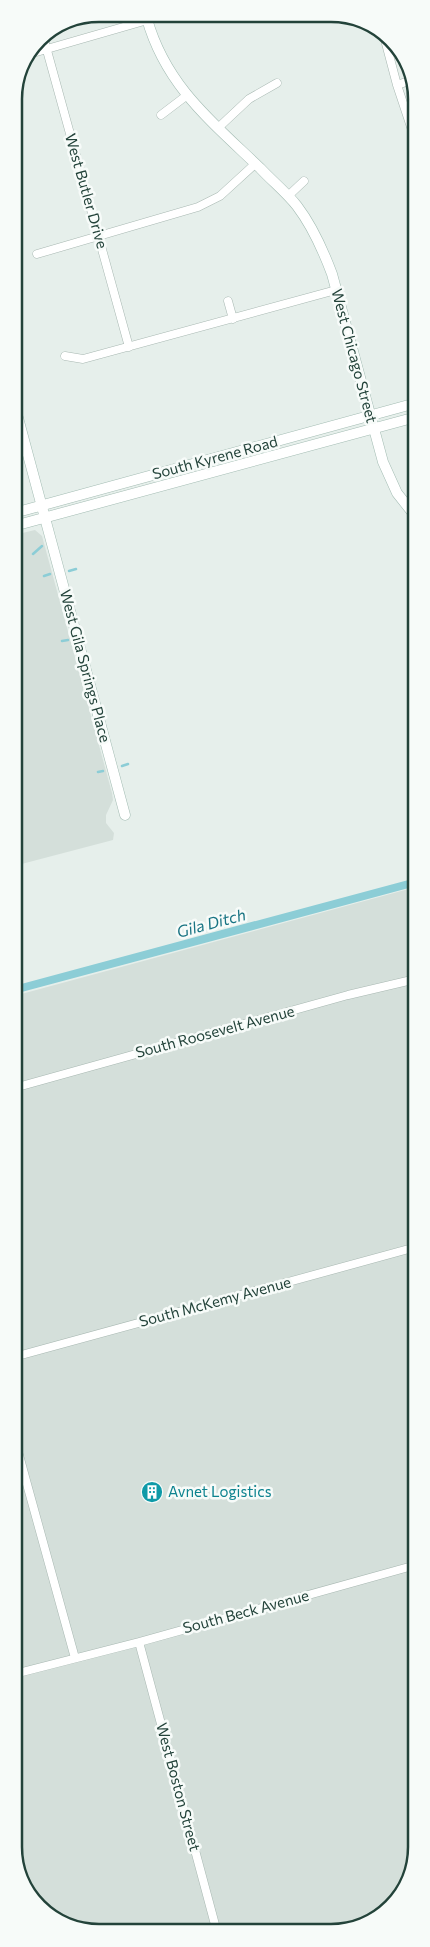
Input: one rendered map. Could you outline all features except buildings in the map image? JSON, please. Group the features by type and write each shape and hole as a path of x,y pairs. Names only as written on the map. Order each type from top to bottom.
{"street":[{"path":"41,50 142,22"},
{"name":"West Chicago Street","path":"150,22 155,43 169,71 186,96 288,196 305,218 321,246 332,274 389,479 408,506"},
{"name":"West Butler Drive","path":"46,44 129,347"},
{"path":"387,48 408,118"},
{"path":"397,85 405,82"},
{"path":"218,128 249,99 277,83"},
{"path":"161,116 186,96"},
{"path":"37,254 198,207 220,196 255,164"},
{"path":"288,196 304,181"},
{"path":"65,356 83,359 336,290"},
{"path":"228,301 232,319"},
{"name":"South Kyrene Road","path":"23,510 408,406"},
{"name":"South Kyrene Road","path":"23,523 408,419"},
{"name":"West Gila Springs Place","path":"23,436 125,815"},
{"name":"South Roosevelt Avenue","path":"22,1086 407,981"},
{"name":"South McKemy Avenue","path":"22,1355 407,1248"},
{"path":"22,1467 75,1658"},
{"name":"South Beck Avenue","path":"22,1672 139,1642 407,1567"},
{"name":"West Boston Street","path":"139,1642 215,1924"}],"shaded area":[{"path":"35,530 42,536 112,793 113,800 106,815 106,823 114,833 113,840 23,864 23,533"},
{"path":"408,889 407,1853 402,1877 395,1890 377,1909 355,1920 341,1924 84,1923 53,1909 30,1882 22,1848 22,994"}],"waterway":[{"path":"33,554 42,546"},
{"path":"69,571 76,569"},
{"path":"44,576 50,574"},
{"path":"62,641 68,640"},
{"path":"122,766 128,764"},
{"path":"98,772 103,771"},
{"name":"Gila Ditch","path":"22,988 408,884"}],"place":[{"name":"Avnet Logistics","path":"152,1492"}]}
